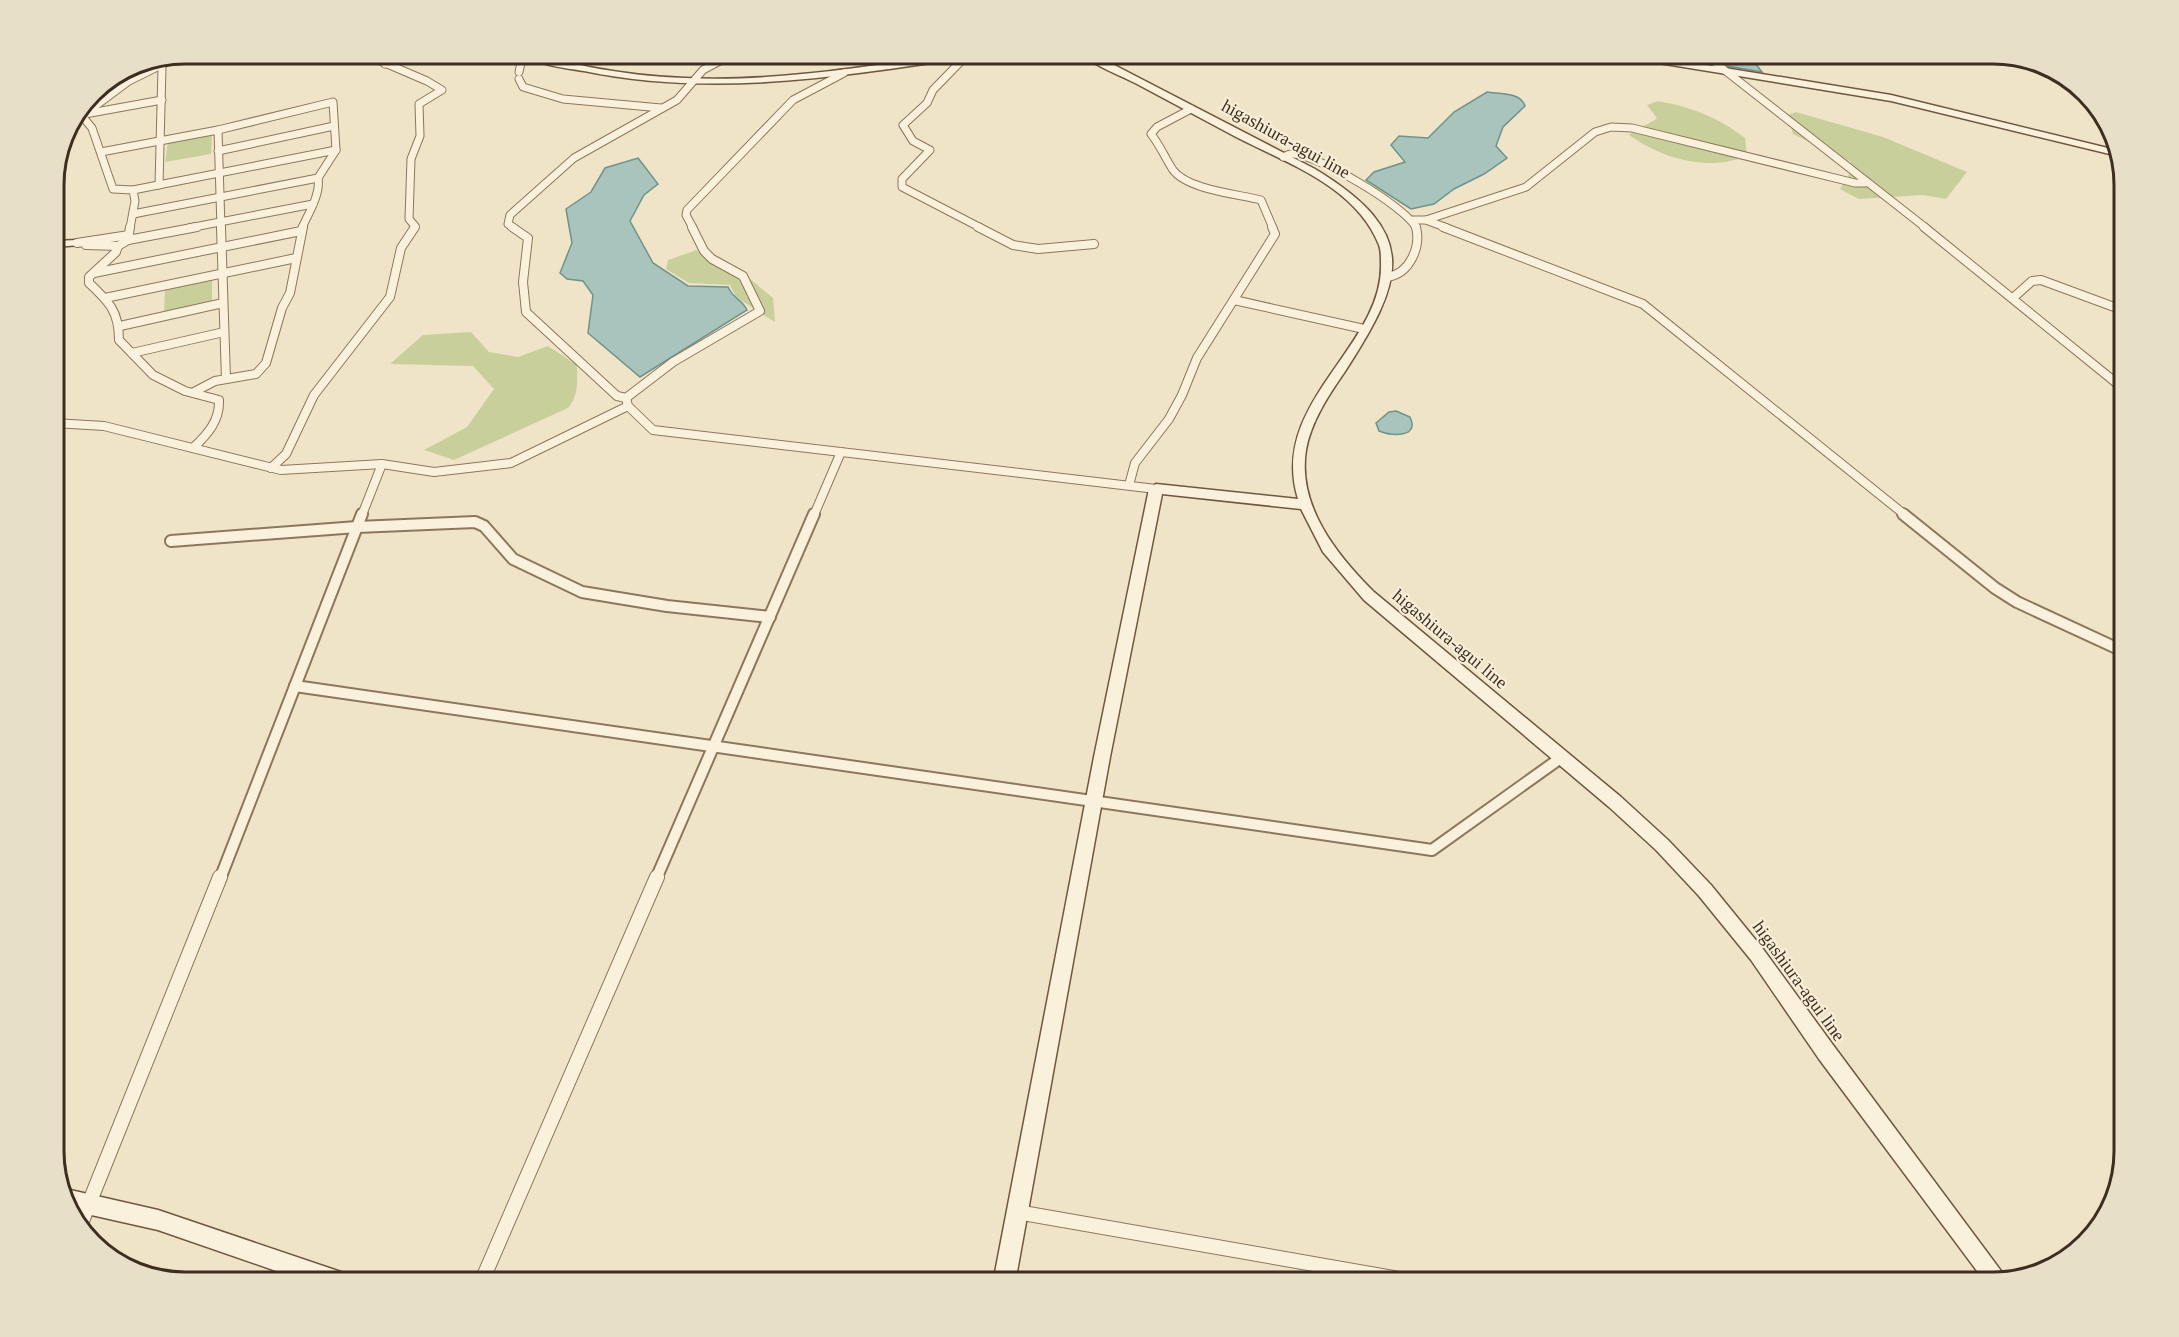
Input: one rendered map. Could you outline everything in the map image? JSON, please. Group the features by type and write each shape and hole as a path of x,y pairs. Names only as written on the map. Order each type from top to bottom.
{"street":[{"path":"271,468 286,454 314,395 390,297 400,248 415,226 408,219 407,205 411,159 420,136 419,104 442,90 427,81 385,64"},
{"path":"521,64 519,75 523,87 562,99 661,108"},
{"path":"566,64 641,77 744,81 844,73 903,64"},
{"path":"713,64 707,67 681,96 574,158 552,180 527,198 508,220 508,224 528,238 523,282 526,312 556,342 617,396 627,402 653,430 1305,506"},
{"path":"959,64 933,90 927,103 903,125 913,141 930,150 902,179 902,187 1013,245 1038,249 1094,244"},
{"name":"higashiura-agui line","path":"1105,64 1330,182 1370,219 1385,245 1388,277 1382,300 1320,399 1304,433 1299,468 1305,506 1329,552 1346,574 1369,596 1653,836 1733,923 1991,1272"},
{"path":"1686,64 1926,105 2109,151"},
{"path":"1716,64 1929,230 2114,381"},
{"path":"159,185 162,67"},
{"path":"96,104 143,72"},
{"path":"65,424 104,426 271,468 301,469 382,464 434,472 511,463 627,402 638,386 760,311 743,276 704,251 686,215 687,210 793,100 844,73"},
{"path":"89,113 162,100"},
{"path":"101,152 218,130 333,102 336,150 318,178 319,183 313,204 301,231 290,293 285,298 276,340 260,371 251,375 225,379 194,392"},
{"path":"1129,485 1135,463 1169,419 1182,395 1197,358 1273,237 1274,230 1261,200 1189,183 1174,171 1164,151 1151,134 1157,127 1191,109"},
{"path":"84,119 92,128 101,152 100,158 113,189 133,190 336,150"},
{"path":"218,151 334,126"},
{"path":"1413,220 1426,220 1526,187 1595,132 1611,127 1632,128 1866,183"},
{"path":"218,130 225,379"},
{"path":"1283,157 1293,154 1344,174 1399,208 1413,220 1419,238 1409,266 1399,276 1388,277"},
{"path":"133,214 318,178"},
{"path":"133,190 135,201 128,237 118,246 116,252 89,277 89,283 105,298 119,321 119,340 153,375 185,391 219,400 218,416 201,441 194,447"},
{"path":"65,244 128,237 313,204"},
{"path":"1426,220 1619,293 1642,304 1995,588 2017,602 2114,647"},
{"path":"94,273 301,231"},
{"path":"77,243 118,246"},
{"path":"105,298 296,258"},
{"path":"2013,298 2032,281 2041,280 2114,307"},
{"path":"1234,300 1364,329"},
{"path":"120,326 223,303"},
{"path":"132,353 224,332"},
{"path":"486,1272 841,452"},
{"path":"84,1217 382,464"},
{"path":"1006,1272 1054,1011 1156,489"},
{"path":"171,541 357,527 481,523 513,559 582,592 667,606 770,617"},
{"path":"295,686 1432,850 1562,757"},
{"path":"75,1201 158,1220 310,1272"},
{"path":"1017,1212 1359,1272"}],"green space":[{"path":"1658,101 1682,106 1725,124 1745,138 1747,157 1718,163 1680,159 1648,147 1629,135 1657,118 1647,105"},
{"path":"1796,112 1883,137 1967,172 1946,199 1923,195 1859,199 1840,189 1850,173 1851,162 1793,134 1788,115"},
{"path":"212,134 211,154 165,162 168,142"},
{"path":"697,250 723,271 750,279 773,298 775,322 736,297 730,285 689,283 666,269 668,260"},
{"path":"212,278 212,303 164,314 165,288"},
{"path":"471,332 489,352 518,357 548,346 577,365 577,388 568,408 454,460 424,450 467,427 494,389 473,366 390,364 423,335"}],"water":[{"path":"1726,64 1756,64 1762,72"},
{"path":"1487,92 1515,96 1523,101 1525,106 1503,127 1496,146 1507,158 1484,174 1454,189 1434,204 1411,209 1366,180 1374,172 1405,162 1391,145 1399,136 1428,138 1454,112"},
{"path":"638,158 658,184 644,195 630,221 653,263 688,286 728,287 747,310 640,377 588,333 593,295 583,281 567,279 560,273 572,243 566,209 591,192 605,168"},
{"path":"1396,411 1410,417 1411,429 1403,434 1379,431 1376,423 1389,412"}]}
